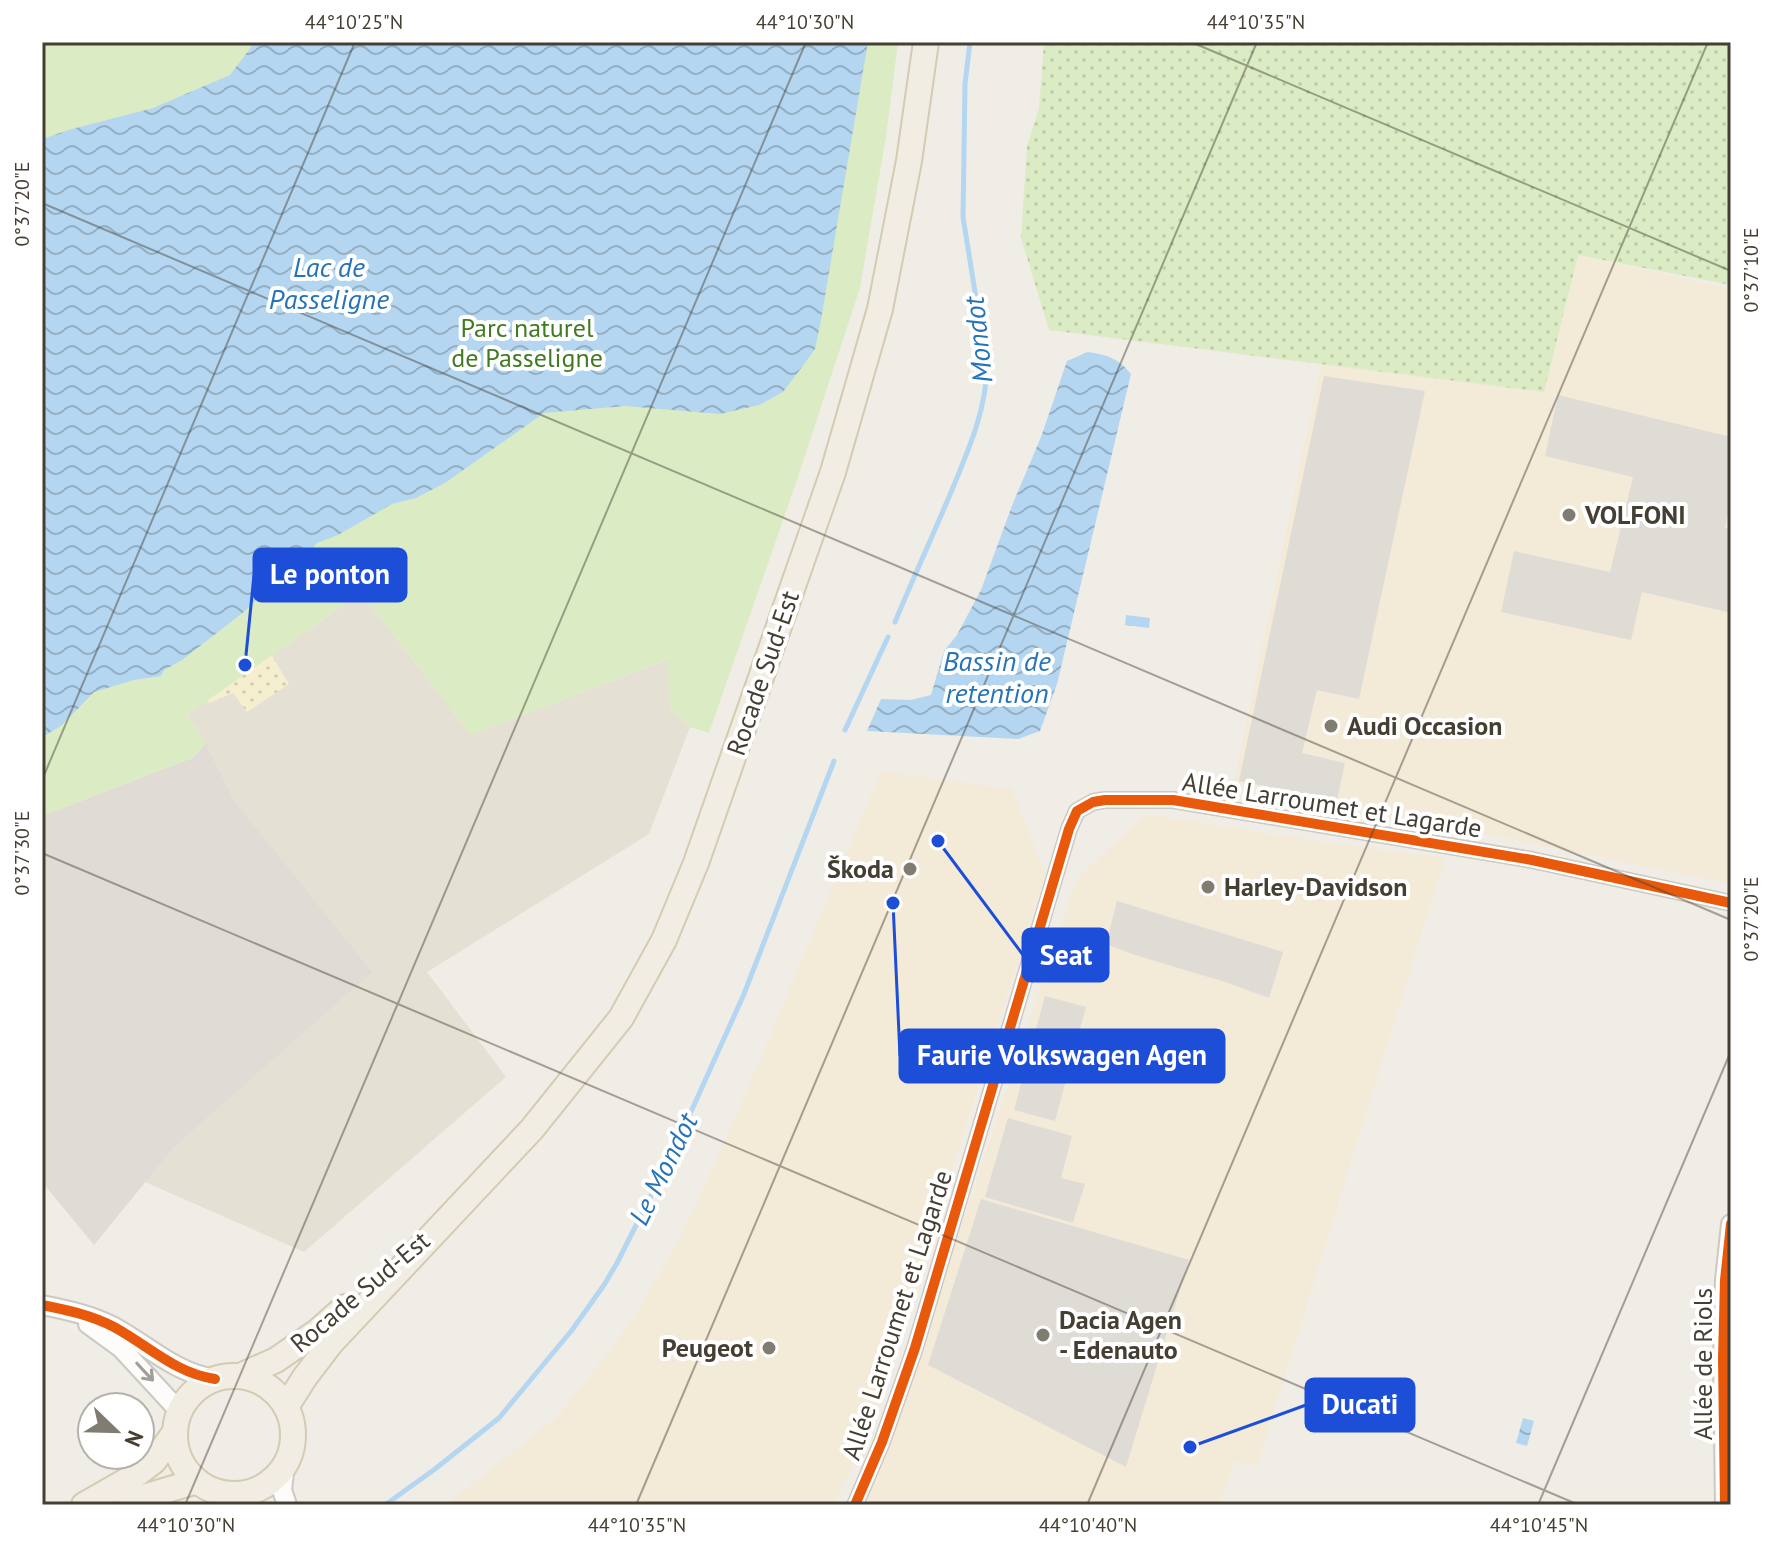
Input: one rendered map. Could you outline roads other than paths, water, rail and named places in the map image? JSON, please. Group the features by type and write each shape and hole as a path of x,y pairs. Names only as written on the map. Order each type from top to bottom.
{"main road":[{"name":"Rocade Sud-Est","path":"286,1407 331,1343 532,1129 621,1018 664,940 691,876 833,472 880,309 909,161 926,42"},
{"name":"Rocade Sud-Est","path":"240,1376 276,1360 318,1331 438,1228"},
{"path":"84,1505 154,1461 188,1398 200,1386 215,1379 240,1376 258,1381 274,1392 286,1407 292,1425 292,1444 285,1464 274,1478 246,1499 210,1489 197,1481 177,1451 177,1422"},
{"path":"126,1505 197,1481"}],"street":[{"name":"Allée Larroumet et Lagarde","path":"855,1505 882,1442 915,1348 1069,829 1077,811 1093,802 1105,800 1173,800 1532,860 1731,903"},
{"name":"Allée de Riols","path":"1725,1505 1724,1312 1731,1224"},
{"path":"42,1305 89,1315 173,1365 198,1376 215,1379"},
{"path":"61,1308 121,1348 177,1422"},
{"path":"285,1464 282,1490 287,1505"}],"water":[{"name":"Lac de Passeligne","path":"255,42 868,42 815,349 783,392 759,405 720,414 625,406 544,413 445,483 416,498 392,504 338,535 317,543 245,611 182,660 164,670 161,676 94,692 61,726 42,737 42,139 153,108 230,75"},
{"name":"Bassin de retention","path":"1088,352 1112,358 1131,374 1057,684 1040,731 1018,739 867,731 881,699 911,700 931,695 944,651 957,635 981,590 1067,361"},
{"path":"1126,615 1150,618 1149,628 1125,625"},
{"path":"1523,1418 1534,1421 1527,1446 1516,1443"}],"waterway":[{"name":"Mondot","path":"895,622 966,456 986,383 987,367 963,217 965,84 970,42"},
{"path":"845,730 888,637"},
{"name":"Le Mondot","path":"385,1505 499,1418 572,1330 604,1285 672,1154 744,994 834,761"}],"place":[{"name":"VOLFONI","path":"1569,515"},
{"name":"Le ponton","path":"245,665"},
{"name":"Audi Occasion","path":"1331,726"},
{"name":"Seat","path":"938,841"},
{"name":"Škoda","path":"910,869"},
{"name":"Harley-Davidson","path":"1208,887"},
{"name":"Faurie Volkswagen Agen","path":"893,903"},
{"name":"Dacia Agen - Edenauto","path":"1043,1335"},
{"name":"Peugeot","path":"769,1348"},
{"name":"Ducati","path":"1190,1447"}],"park label":[{"name":"Parc naturel de Passeligne","path":"527,343"}]}
